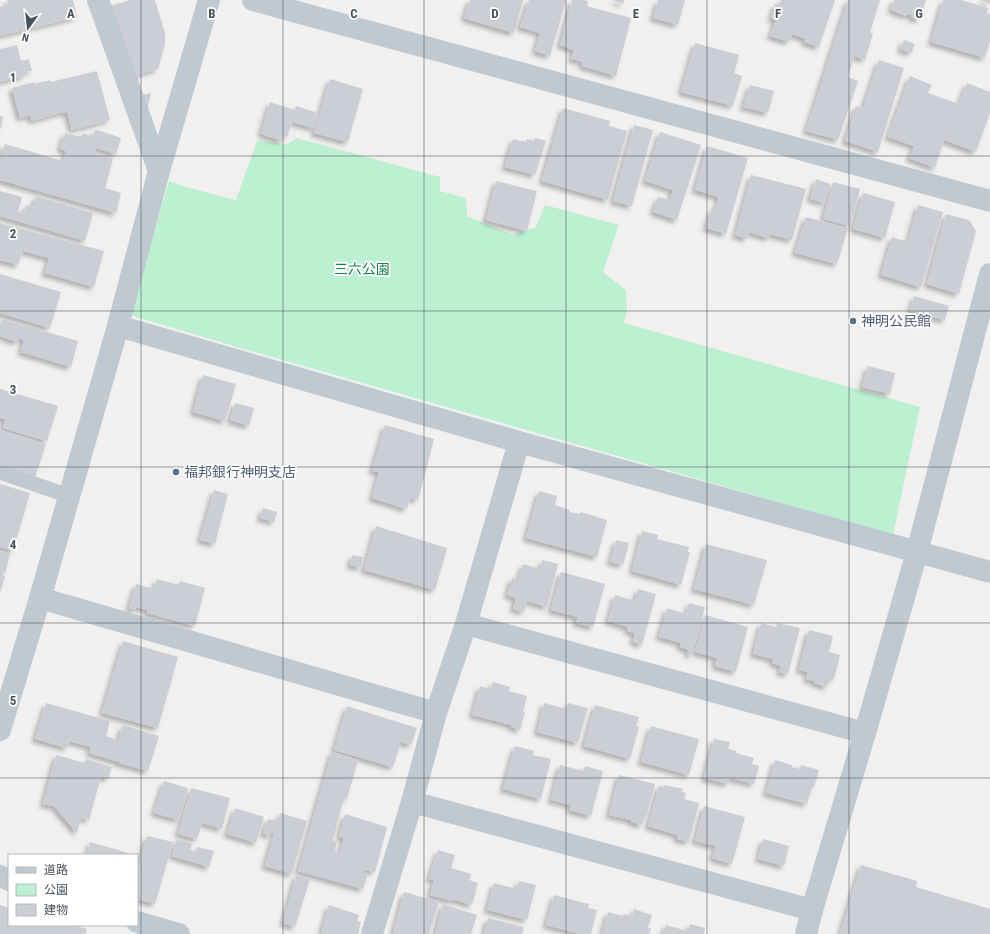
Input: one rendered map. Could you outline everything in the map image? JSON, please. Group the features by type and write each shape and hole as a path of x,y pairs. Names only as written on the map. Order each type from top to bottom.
{"street":[{"path":"98,0 159,171"},
{"path":"0,730 40,598 118,326 159,171 209,0"},
{"path":"253,0 990,201"},
{"path":"806,934 916,552 990,274"},
{"path":"118,326 519,442 990,572"},
{"path":"372,934 412,802 436,714 466,624 519,442"},
{"path":"40,598 436,714"},
{"path":"466,624 865,733"},
{"path":"412,802 812,910"},
{"path":"138,922 179,934"}],"lane":[{"path":"0,472 69,496"}],"green space":[{"name":"三六公園","path":"297,138 440,177 440,191 466,198 467,216 513,235 536,227 545,205 619,225 603,272 626,290 627,311 624,323 920,407 893,535 130,315 169,181 236,200 257,141 288,144"}],"building":[{"path":"7,0 73,0 77,17 0,36 0,7 8,5"},
{"path":"130,0 155,0 165,33 165,44 158,69 131,77 111,6"},
{"path":"470,0 523,0 514,33 464,18"},
{"path":"529,0 566,0 550,56 535,51 540,33 520,27"},
{"path":"572,0 588,1 587,6 631,18 616,76 582,66 583,62 571,59 574,50 560,45"},
{"path":"612,0 624,0 623,4"},
{"path":"658,0 685,0 678,25 653,18"},
{"path":"781,0 835,0 819,47 804,42 806,39 792,34 789,42 770,36 776,20 771,18 775,4 780,5"},
{"path":"848,0 880,0 870,32 873,33 865,60 854,56 848,77 858,81 838,140 806,131"},
{"path":"894,0 926,0 919,20 911,17 912,15 907,14 906,16 891,10"},
{"path":"943,0 961,0 988,8 987,13 990,14 990,40 985,58 931,42"},
{"path":"979,0 990,0 990,4"},
{"path":"904,40 915,44 911,53 900,49"},
{"path":"695,43 739,55 734,73 742,76 733,106 681,92"},
{"path":"17,45 21,61 29,59 32,71 24,72 25,76 0,82 0,49"},
{"path":"879,60 904,68 878,152 845,141 856,106 863,108"},
{"path":"97,71 110,120 72,130 67,112 32,121 30,115 20,118 12,88 35,82 35,84 50,80 51,82"},
{"path":"910,76 932,85 928,93 959,104 967,83 990,92 990,113 976,152 944,140 935,168 909,158 914,146 888,137"},
{"path":"330,79 363,89 348,142 314,133"},
{"path":"750,85 774,91 768,113 743,107"},
{"path":"151,93 147,110 139,96"},
{"path":"270,102 295,110 296,106 318,113 314,128 292,122 287,137 283,136 282,141 261,134"},
{"path":"563,108 610,121 609,126 627,131 608,200 542,181"},
{"path":"0,116 3,117 1,128 0,128"},
{"path":"634,125 653,130 632,206 613,201"},
{"path":"95,130 121,138 116,154 96,148 95,153 113,159 105,188 121,193 116,213 0,180 0,160 5,144 63,161 66,151 60,149 65,133 81,137 83,133 93,137"},
{"path":"660,132 701,145 677,220 653,212 658,197 670,200 673,190 645,181"},
{"path":"535,138 546,141 535,175 505,167 513,139 526,142 527,139 534,141"},
{"path":"707,146 748,158 726,234 706,228 712,209 715,210 719,197 695,190"},
{"path":"751,175 806,189 792,240 770,234 768,238 749,232 747,239 735,235"},
{"path":"816,179 830,184 825,203 810,199"},
{"path":"496,181 537,191 527,231 486,220"},
{"path":"833,182 860,189 850,226 823,219"},
{"path":"0,191 22,197 18,212 24,213 26,205 33,207 36,196 93,213 85,241 0,216"},
{"path":"863,193 895,202 885,238 853,229"},
{"path":"918,205 943,212 921,287 881,275 892,237 908,242"},
{"path":"946,214 969,220 976,231 959,294 927,284"},
{"path":"806,217 848,228 837,264 795,253"},
{"path":"0,223 104,251 94,287 45,273 49,258 23,251 18,265 0,260"},
{"path":"0,274 61,292 50,328 0,313"},
{"path":"914,296 949,306 945,320 910,311"},
{"path":"2,319 78,341 71,367 21,352 24,340 19,338 17,342 0,336 0,325"},
{"path":"868,366 895,373 890,394 862,387"},
{"path":"203,375 236,384 225,421 193,412"},
{"path":"0,389 58,406 47,441 3,428 5,419 0,418"},
{"path":"235,403 254,408 249,426 230,420"},
{"path":"385,425 434,439 418,500 410,498 407,509 372,498 379,472 372,471"},
{"path":"0,430 46,444 35,477 0,466"},
{"path":"0,484 30,493 13,551 0,547"},
{"path":"214,490 228,494 215,544 200,540"},
{"path":"539,491 557,496 555,505 570,510 569,512 580,514 581,512 607,520 597,557 526,538"},
{"path":"263,508 277,512 274,522 260,518"},
{"path":"376,526 447,548 435,590 364,570"},
{"path":"642,531 658,535 657,539 689,547 688,552 690,552 681,585 632,571"},
{"path":"616,540 629,543 623,565 610,562"},
{"path":"706,544 767,560 754,605 694,589"},
{"path":"0,551 10,554 5,573 0,572"},
{"path":"352,555 363,557 361,568 350,565"},
{"path":"542,560 558,564 547,607 527,601 524,612 513,609 516,598 507,595 512,578 518,580 523,564 540,569"},
{"path":"561,572 605,584 593,627 576,623 578,617 551,610"},
{"path":"0,574 5,576 0,593"},
{"path":"157,579 179,585 180,581 205,588 195,626 147,613 148,610 136,607 135,610 129,608 136,584 154,589"},
{"path":"638,589 656,594 642,645 633,642 635,633 627,631 628,627 608,621 615,595 635,601"},
{"path":"689,603 705,607 692,655 687,654 689,650 680,647 681,643 659,637 667,608 686,614"},
{"path":"705,615 748,627 736,672 715,666 717,658 695,652"},
{"path":"761,623 776,627 777,623 800,628 788,674 779,672 781,666 772,663 773,659 753,654"},
{"path":"809,630 833,636 829,652 840,655 834,679 830,678 827,687 814,683 815,681 806,679 808,672 799,670"},
{"path":"123,641 178,657 158,728 102,713"},
{"path":"493,682 510,687 509,691 527,696 523,712 525,712 520,730 511,727 512,725 472,715 480,686 491,689"},
{"path":"46,703 110,721 106,736 118,740 123,725 159,736 148,771 89,753 91,747 69,741 67,748 35,739"},
{"path":"544,703 566,709 568,703 588,708 578,743 537,732"},
{"path":"595,705 639,717 636,726 639,727 630,759 584,746"},
{"path":"347,706 417,728 411,745 401,742 393,767 334,750"},
{"path":"651,726 699,739 689,775 641,762"},
{"path":"714,739 730,742 728,749 754,758 752,764 759,766 754,784 730,778 728,784 704,778"},
{"path":"515,746 534,751 533,755 551,759 541,799 503,789"},
{"path":"332,752 358,760 347,799 344,798 333,840 337,842 335,851 340,853 344,838 339,836 345,814 387,827 375,872 365,870 364,873 368,874 363,889 298,871"},
{"path":"56,755 85,763 86,759 112,767 108,779 101,777 89,820 81,818 77,833 54,806 43,804"},
{"path":"775,760 800,769 801,765 819,770 807,804 766,793"},
{"path":"560,765 584,771 585,766 603,771 591,816 569,810 571,805 551,800"},
{"path":"619,775 655,784 646,817 644,817 642,825 631,822 631,820 609,815"},
{"path":"164,781 188,788 179,820 154,813"},
{"path":"664,785 683,789 682,792 686,793 684,799 699,803 689,842 677,839 678,835 648,826 659,786 664,787"},
{"path":"191,788 230,798 222,829 202,823 197,839 178,834"},
{"path":"704,806 745,817 732,864 712,858 716,846 695,841"},
{"path":"235,808 264,817 256,843 227,834"},
{"path":"280,813 307,821 292,874 265,866"},
{"path":"268,819 277,821 273,833 271,832 269,836 263,833"},
{"path":"147,836 173,842 155,904 138,899 138,868"},
{"path":"177,839 192,844 190,850 196,852 197,847 214,851 209,867 172,856"},
{"path":"763,839 789,846 784,866 758,859"},
{"path":"90,842 132,854 87,854"},
{"path":"438,850 455,855 451,868 471,874 469,880 478,883 472,905 452,899 452,901 430,895 434,880 429,879"},
{"path":"861,865 917,881 916,887 990,909 990,934 840,934"},
{"path":"296,875 310,879 295,927 283,923"},
{"path":"519,881 536,885 527,920 487,910 494,883 516,889"},
{"path":"404,892 439,902 429,934 393,934"},
{"path":"554,895 589,904 588,908 597,910 591,934 580,934 546,925"},
{"path":"443,904 477,915 471,934 435,934"},
{"path":"0,905 8,908 8,926 76,926 87,929 86,934 0,934"},
{"path":"329,905 359,915 357,921 361,922 358,934 321,934"},
{"path":"634,909 652,915 648,928 651,928 649,934 602,934 608,912 623,916 623,914 632,916"},
{"path":"488,918 524,927 522,934 484,934"},
{"path":"690,924 705,928 704,934 663,934 666,925 688,931"}],"place":[{"name":"神明公民館","path":"853,321"},
{"name":"福邦銀行神明支店","path":"176,472"}]}
